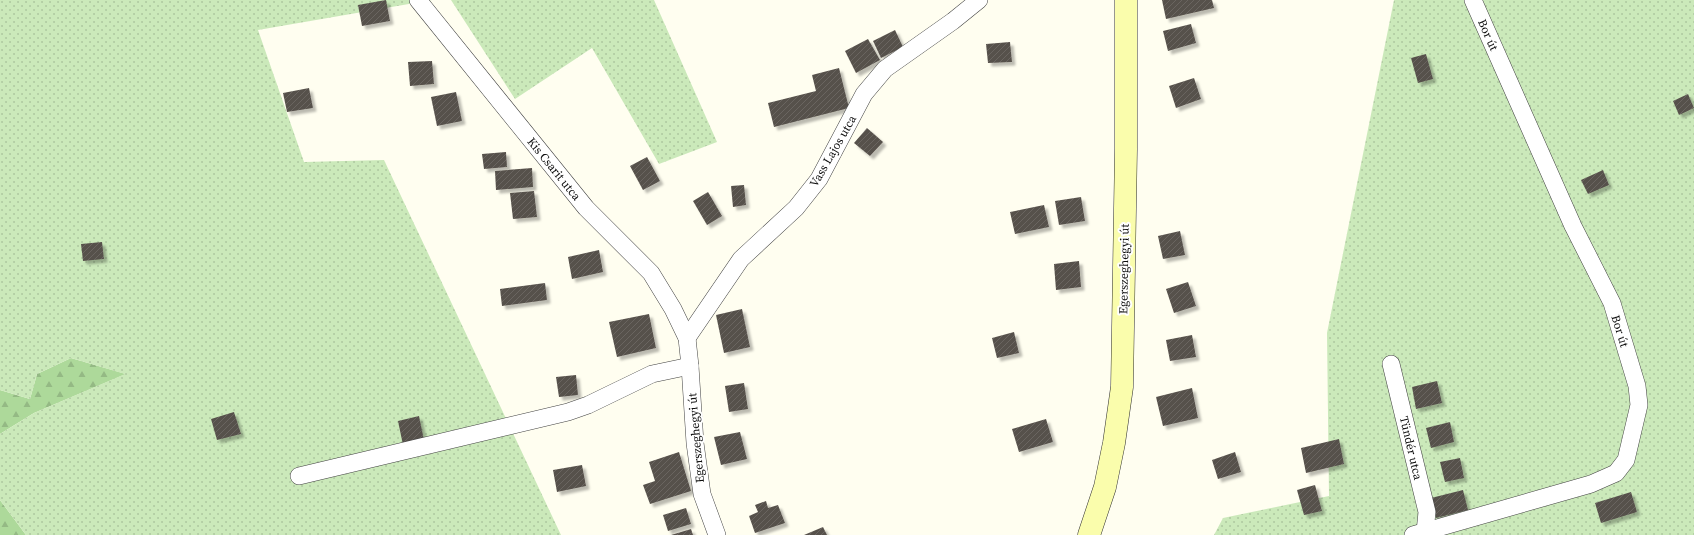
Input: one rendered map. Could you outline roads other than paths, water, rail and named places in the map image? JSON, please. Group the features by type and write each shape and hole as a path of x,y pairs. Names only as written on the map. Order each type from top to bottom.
{"street":[{"name":"Kis Csarit utca","path":"418,0 586,208 651,273 674,309 687,338"},
{"name":"Vass Lajos utca","path":"687,338 741,259 796,208 819,179 864,94 885,68 979,0"},
{"name":"Egerszeghegyi út","path":"1089,535 1105,487 1114,443 1122,387 1126,149 1126,0"},
{"name":"Bor út","path":"1419,533 1592,484 1616,473 1626,460 1639,405 1637,386 1612,302 1573,226 1473,0"},
{"name":"Egerszeghegyi út","path":"687,338 695,443 702,494 717,535"},
{"name":"Tündér utca","path":"1391,364 1427,512 1419,533"},
{"path":"299,476 568,412 588,405 652,374 690,366"}]}
